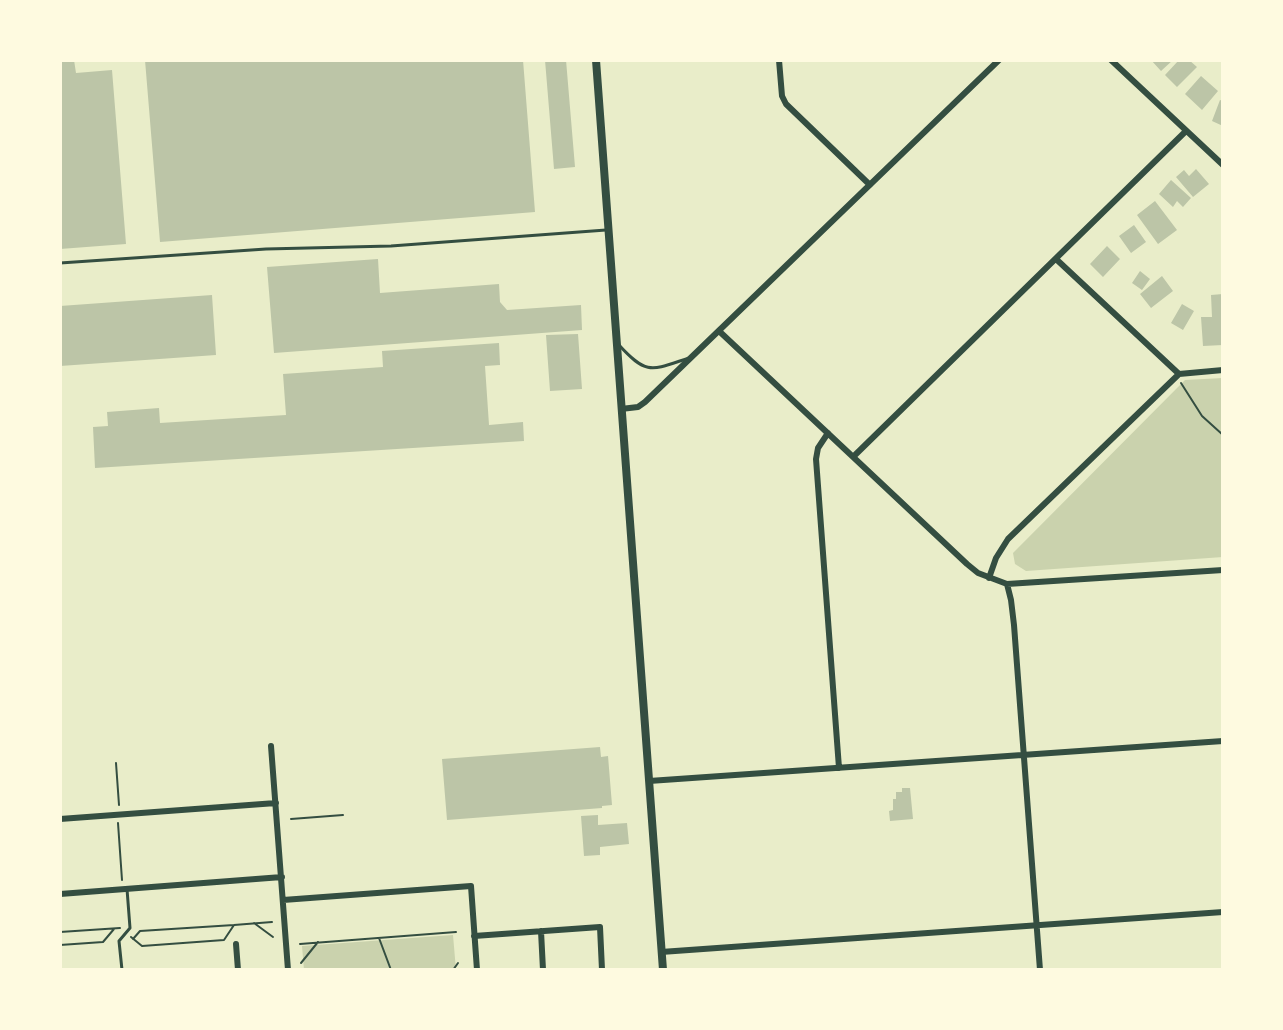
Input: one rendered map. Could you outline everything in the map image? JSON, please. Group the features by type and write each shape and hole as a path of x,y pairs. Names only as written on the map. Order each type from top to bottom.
{"main road":[{"path":"596,60 663,970"}],"street":[{"path":"779,60 782,96 786,104 870,185"},
{"path":"621,409 638,407 645,402 999,60"},
{"path":"1111,60 1223,165"},
{"path":"854,456 1186,131"},
{"path":"1056,258 1177,375"},
{"path":"719,331 968,564 989,578 1007,584 1223,570"},
{"path":"989,578 996,558 1008,539 1177,375 1223,370"},
{"path":"828,434 818,448 816,459 839,768"},
{"path":"1007,584 1011,600 1040,970"},
{"path":"649,781 1223,741"},
{"path":"271,746 288,970"},
{"path":"60,819 276,803"},
{"path":"60,894 282,877"},
{"path":"283,900 471,886 477,970"},
{"path":"661,952 1223,912"},
{"path":"474,936 600,927 602,970"},
{"path":"541,931 543,970"},
{"path":"236,944 238,970"}],"lane":[{"path":"60,263 266,249 391,246 608,230"},
{"path":"616,341 634,361 644,367 654,369 694,356"},
{"path":"122,970 119,941 130,928 125,889"}],"path":[{"path":"1177,375 1202,416 1223,435"},
{"path":"116,763 119,805"},
{"path":"117,815 125,889"},
{"path":"291,819 343,815"},
{"path":"134,939 140,932 272,922"},
{"path":"254,923 273,937"},
{"path":"60,932 119,928 142,946 225,940 234,925"},
{"path":"60,945 103,942 114,928"},
{"path":"300,944 456,932"},
{"path":"379,938 391,970"},
{"path":"301,963 318,942"},
{"path":"453,970 458,963"}],"green space":[{"path":"1223,378 1223,557 1026,571 1015,564 1013,553 1185,380"},
{"path":"453,935 456,970 304,970 302,946"}],"building":[{"path":"74,60 76,73 112,70 126,244 60,249 60,61"},
{"path":"145,60 523,60 535,212 160,242"},
{"path":"545,60 566,60 575,167 554,169"},
{"path":"1151,60 1173,60 1161,71"},
{"path":"1179,60 1189,60 1197,67 1177,87 1165,75"},
{"path":"1201,76 1218,91 1202,110 1185,94"},
{"path":"1220,100 1223,101 1223,126 1212,121"},
{"path":"1196,169 1209,184 1193,197 1176,177 1184,170 1189,176"},
{"path":"1171,180 1191,198 1183,207 1177,201 1173,207 1159,194"},
{"path":"1155,201 1177,230 1158,244 1137,215"},
{"path":"1134,225 1146,242 1131,253 1119,236"},
{"path":"1107,246 1120,259 1103,277 1090,264"},
{"path":"378,259 380,293 499,284 500,302 507,310 581,305 582,330 274,353 267,267"},
{"path":"1140,271 1150,279 1142,290 1132,283"},
{"path":"1162,276 1173,291 1151,308 1140,294"},
{"path":"1223,294 1223,345 1203,346 1201,317 1212,317 1211,295"},
{"path":"212,295 216,355 60,366 60,306"},
{"path":"1182,304 1194,311 1183,330 1171,323"},
{"path":"578,334 582,389 550,391 546,335"},
{"path":"499,343 500,365 485,366 489,425 523,422 524,441 95,468 93,427 108,426 107,412 159,408 160,423 286,415 283,374 383,367 382,351"},
{"path":"600,747 601,757 608,756 612,805 602,806 602,808 447,820 442,759"},
{"path":"902,788 910,788 913,819 890,821 889,811 893,810 893,799 896,799 896,792 902,792"},
{"path":"598,815 598,825 627,823 629,844 600,847 600,855 584,856 581,816"}]}
